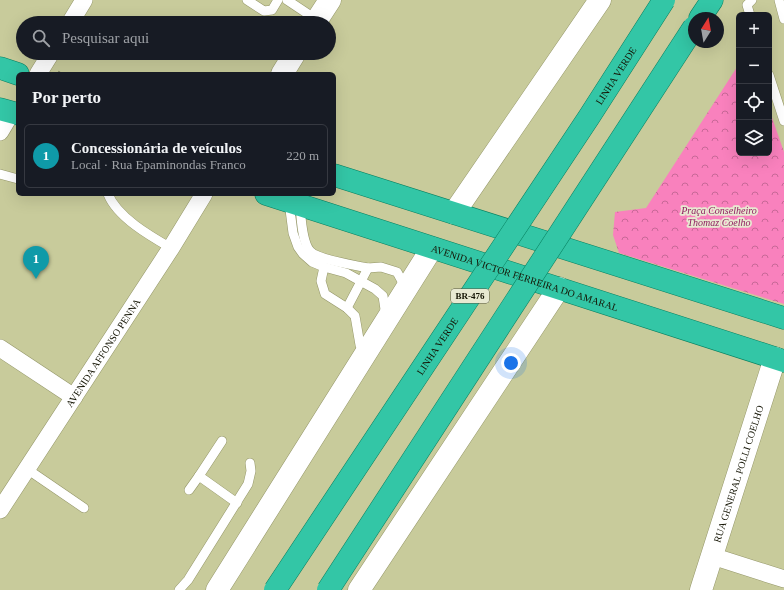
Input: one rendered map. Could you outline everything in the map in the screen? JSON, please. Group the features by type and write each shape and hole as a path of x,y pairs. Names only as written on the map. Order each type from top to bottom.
{"highway":[{"name":"LINHA VERDE","path":"275,590 588,118 664,0"},
{"path":"704,12 712,0"},
{"path":"328,590 688,36"},
{"path":"0,68 16,73"},
{"path":"336,176 784,318"},
{"name":"AVENIDA VICTOR FERREIRA DO AMARAL","path":"272,196 779,359"}],"main road":[{"path":"319,16 330,0"},
{"path":"454,213 600,0"},
{"path":"283,72 291,60"},
{"path":"217,590 432,248"},
{"path":"359,590 559,288"},
{"name":"RUA GENERAL POLLI COELHO","path":"701,590 779,359"}],"street":[{"path":"74,16 84,0"},
{"path":"39,72 47,60"},
{"path":"0,132 10,112"},
{"name":"AVENIDA AFFONSO PENNA","path":"0,510 171,248 203,196"},
{"path":"0,348 74,397"},
{"path":"712,556 784,579"}],"lane":[{"path":"247,0 264,10 272,10 278,0"},
{"path":"287,0 309,16"},
{"path":"779,0 784,19"},
{"path":"749,2 750,12"},
{"path":"772,83 784,121"},
{"path":"0,174 16,178"},
{"path":"109,196 116,209 149,236 171,248"},
{"path":"294,203 293,233 298,247 303,254 312,262 324,268 346,273 375,289 382,296 387,319"},
{"path":"294,203 303,234 310,251 327,260 368,268 381,267 397,272 403,283 403,293"},
{"path":"324,268 321,281 324,294 347,308 356,316 360,345 365,354"},
{"path":"347,308 368,268"},
{"path":"190,490 222,441"},
{"path":"179,590 188,580 237,504 248,484 251,471 250,463"},
{"path":"27,468 84,508"},
{"path":"199,476 237,504"}],"green space":[{"name":"Praça Conselheiro Thomaz Coelho","path":"736,69 736,156 772,156 772,118 784,152 784,304 619,253 613,235 615,212 646,208"}],"place":[{"name":"Concessionária de veículos","path":"36,279"}]}
